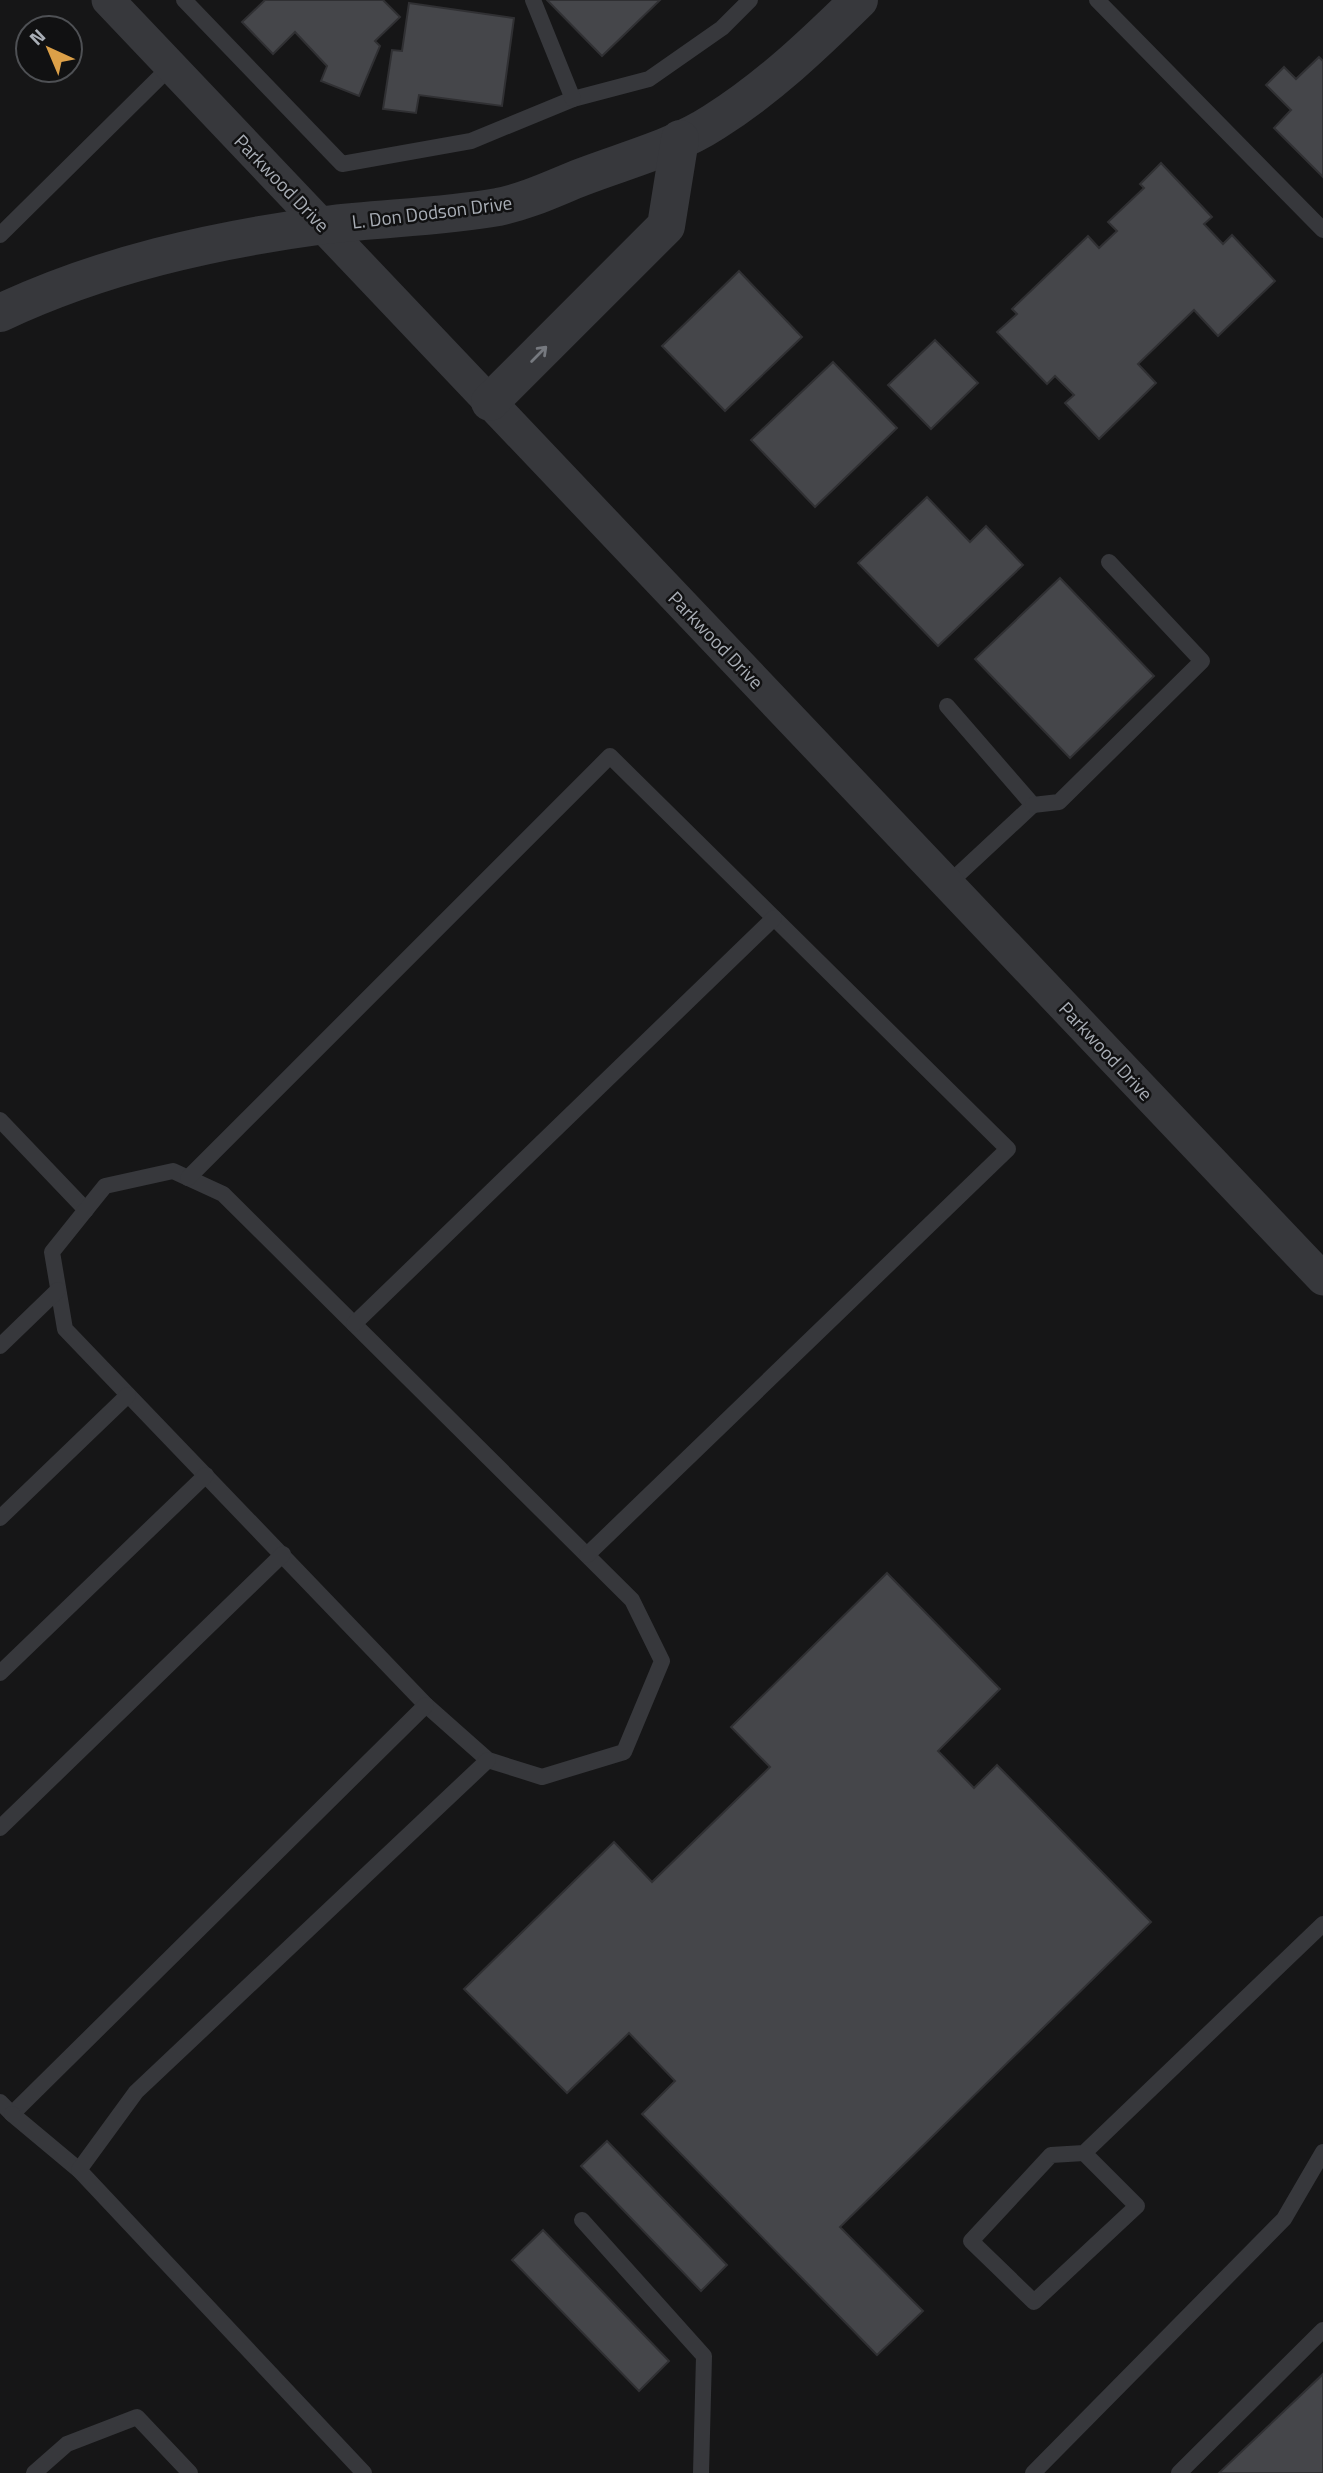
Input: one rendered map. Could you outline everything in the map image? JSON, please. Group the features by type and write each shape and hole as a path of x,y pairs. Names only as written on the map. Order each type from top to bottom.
{"street":[{"name":"Parkwood Drive","path":"108,0 1323,1279"},
{"name":"L. Don Dodson Drive","path":"0,313 58,285 134,261 323,225 497,207 533,198 712,124 793,64 859,0"},
{"path":"490,402 666,226 680,139"}],"lane":[{"path":"184,0 342,164 471,141 573,99 649,79 722,28 750,0"},
{"path":"533,0 573,99"},
{"path":"1097,0 1323,230"},
{"path":"0,235 171,66"},
{"path":"948,884 1033,805 1059,802 1202,661 1110,562"},
{"path":"947,706 1033,805"},
{"path":"188,1178 610,757 1009,1149 587,1555"},
{"path":"354,1324 774,918"},
{"path":"0,1120 86,1210"},
{"path":"173,1171 188,1178 223,1194 632,1600 662,1661 624,1752 542,1777 488,1760 426,1705 284,1554 65,1329 51,1252 105,1186 173,1171"},
{"path":"0,1346 58,1290"},
{"path":"0,1518 128,1395"},
{"path":"0,1673 206,1475"},
{"path":"0,1828 284,1554"},
{"path":"364,2473 79,2170 6,2108 426,1705"},
{"path":"79,2170 136,2092 488,1760"},
{"path":"1084,2153 1137,2206 1034,2302 971,2241 1051,2155 1084,2153 1323,1924"},
{"path":"1033,2473 1284,2219 1323,2152"},
{"path":"582,2220 704,2356 701,2473"},
{"path":"1179,2473 1323,2330"},
{"path":"34,2473 67,2444 137,2417 190,2473"}],"building":[{"path":"265,0 383,0 400,17 375,41 380,46 359,96 321,81 327,66 295,32 273,54 242,22"},
{"path":"547,0 660,0 602,56"},
{"path":"409,3 514,18 502,106 419,95 416,113 383,109 392,50 402,51"},
{"path":"1319,57 1323,61 1323,177 1274,128 1291,110 1266,85 1284,67 1296,79"},
{"path":"1161,163 1212,217 1204,224 1223,244 1232,235 1275,281 1218,336 1194,310 1138,364 1156,383 1099,439 1065,403 1074,395 1055,376 1047,384 997,332 1017,314 1012,309 1088,236 1099,248 1117,231 1108,222 1144,188 1140,184"},
{"path":"739,271 802,337 725,411 662,346"},
{"path":"935,340 978,383 931,429 888,385"},
{"path":"833,362 897,428 815,507 751,440"},
{"path":"927,497 970,542 986,526 1023,565 938,646 858,563"},
{"path":"1060,578 1154,676 1070,758 975,659"},
{"path":"887,1573 1000,1689 938,1751 974,1788 997,1765 1151,1922 840,2227 923,2311 877,2355 642,2114 675,2081 629,2033 567,2093 464,1989 614,1842 652,1882 770,1767 731,1727"},
{"path":"607,2141 727,2265 701,2291 581,2166"},
{"path":"543,2230 669,2361 639,2391 512,2260"},
{"path":"1323,2374 1323,2473 1219,2473"}]}
